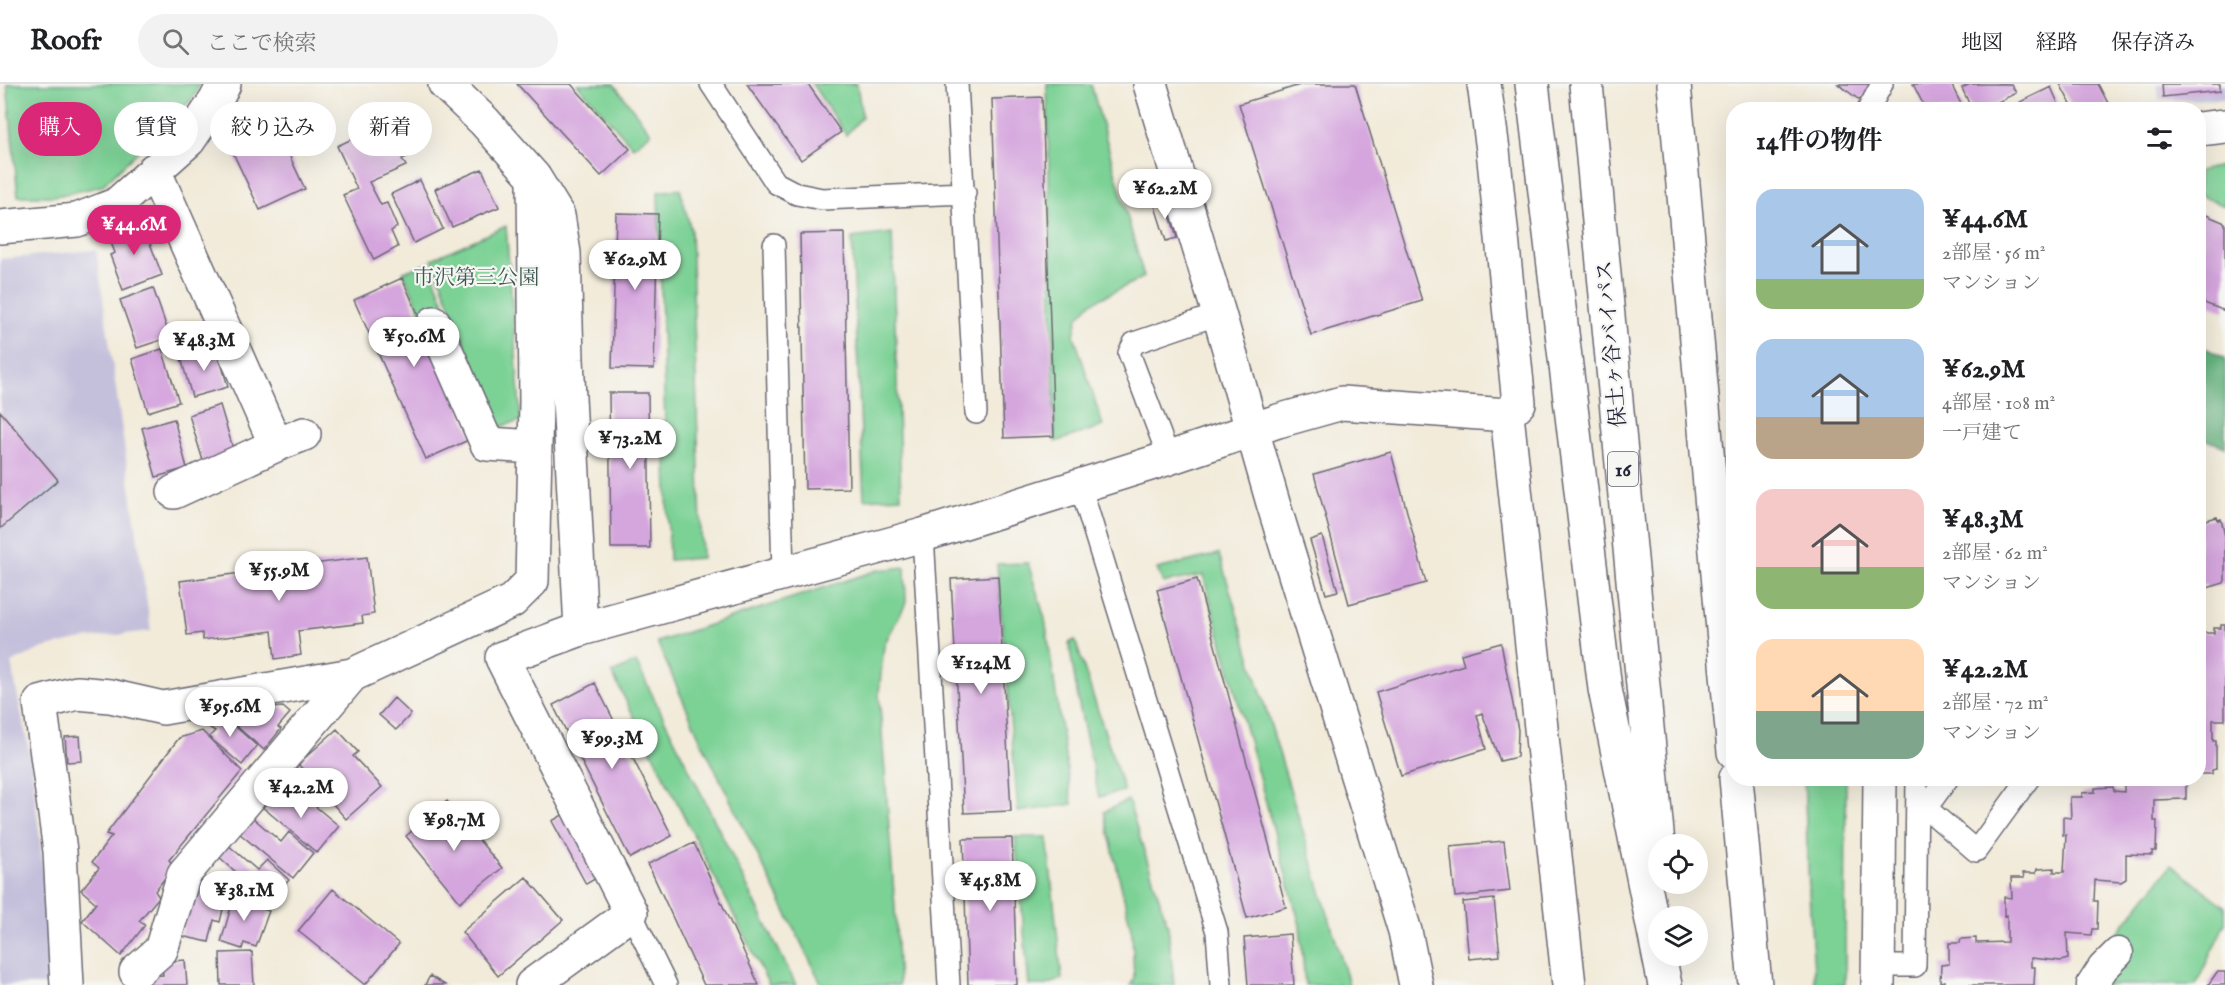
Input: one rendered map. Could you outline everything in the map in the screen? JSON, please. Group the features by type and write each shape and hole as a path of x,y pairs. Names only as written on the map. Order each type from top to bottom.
{"main road":[{"path":"0,226 77,220 116,205 189,140 224,84"},
{"path":"445,84 484,121 534,177 558,216 564,253 581,629"},
{"path":"1150,84 1280,525 1405,932 1416,985"},
{"path":"532,985 631,913 502,658 581,629 923,535 1342,403 1507,415 1519,403 1484,84"},
{"path":"1532,84 1605,689 1665,985"},
{"name":"保土ヶ谷バイパス","path":"1586,84 1657,834"},
{"path":"1674,84 1726,659"},
{"path":"1694,84 1704,405"},
{"path":"2206,128 2225,126"},
{"path":"154,170 290,440 174,492"},
{"path":"67,985 60,851 40,703 76,693 110,696 163,708 352,675 512,601 532,581 535,447 534,177"},
{"path":"434,323 487,444 535,447"},
{"path":"1507,415 1569,985"},
{"path":"136,972 161,950 184,874 352,675"},
{"path":"1737,786 1755,985"},
{"path":"1878,976 1880,786"},
{"path":"1669,966 1670,985"}],"street":[{"path":"2092,985 2103,968 2118,953"}],"lane":[{"path":"711,84 776,183 797,194 822,199 965,193"},
{"path":"957,84 976,412"},
{"path":"1870,102 1882,84"},
{"path":"774,245 783,573"},
{"path":"1169,458 1129,353 1134,342 1219,314"},
{"path":"1080,485 1217,932 1221,985"},
{"path":"923,535 949,985"},
{"path":"1878,976 1915,966 1922,814 1918,786"},
{"path":"1922,814 1942,786"},
{"path":"1922,814 1976,850 2023,786"},
{"path":"631,913 666,985"}],"shaded area":[{"path":"2157,84 2225,84 2225,99 2159,100"},
{"path":"96,250 151,631 82,639 43,648 11,663 31,761 56,985 0,985 0,259"}],"green space":[{"path":"7,84 200,84 189,102 114,102 114,156 133,156 102,186 56,196 18,196"},
{"path":"577,84 614,84 651,133 633,147"},
{"path":"812,84 857,84 862,117 846,135"},
{"path":"1047,84 1091,84 1144,277 1091,303 1078,317 1074,335 1103,426 1055,442"},
{"path":"2225,165 2225,206 2206,198 2206,169"},
{"path":"680,189 691,230 702,558 669,560 658,192"},
{"name":"市沢第三公園","path":"506,226 521,421 498,427 432,259"},
{"path":"892,233 901,497 864,499 852,238"},
{"path":"429,263 492,431 478,437 403,272"},
{"path":"2206,348 2225,358 2225,447 2206,440"},
{"path":"1219,554 1349,985 1305,985 1300,925 1203,575 1163,583 1157,569"},
{"path":"1028,563 1045,619 1072,804 1018,812 997,564"},
{"path":"905,567 906,603 884,645 879,693 899,985 822,985 702,743 657,642 878,570"},
{"path":"1075,640 1124,791 1099,797 1079,705 1069,643"},
{"path":"636,662 796,985 769,985 612,673"},
{"path":"1804,786 1846,786 1845,985 1815,985"},
{"path":"1128,800 1168,926 1174,985 1131,985 1134,978 1132,933 1104,812"},
{"path":"1015,837 1047,837 1062,979 1046,985 1029,985"},
{"path":"2171,865 2225,906 2225,923 2196,985 2081,985 2081,979"}],"building":[{"path":"517,84 571,84 630,149 601,176"},
{"path":"747,84 808,84 841,132 801,160"},
{"path":"1303,84 1355,84 1422,301 1311,335 1239,104"},
{"path":"1838,84 1880,84 1876,93 1858,99"},
{"path":"1913,84 1951,84 1960,102 1922,102"},
{"path":"1970,84 2011,84 2016,93 1998,102 1968,102 1962,88"},
{"path":"2060,84 2098,84 2107,102 2070,102"},
{"path":"2162,84 2220,84 2220,91 2163,97"},
{"path":"2051,87 2058,102 2020,102"},
{"path":"1042,97 1054,436 1004,438 992,99"},
{"path":"348,141 348,156 409,156 402,159 406,166 369,182 381,205 387,203 397,227 391,231 398,247 374,260 343,195 357,189 337,146"},
{"path":"234,156 290,156 305,189 260,210"},
{"path":"482,169 499,207 452,227 435,189"},
{"path":"420,180 443,229 414,243 391,194"},
{"path":"1165,199 1177,238 1166,241 1154,203"},
{"path":"616,213 658,214 654,369 612,368"},
{"path":"2206,215 2225,223 2225,311 2206,304"},
{"path":"142,222 162,275 123,290 110,255 115,253 108,235"},
{"path":"844,233 849,488 805,489 800,234"},
{"path":"402,278 473,438 426,459 354,300"},
{"path":"153,288 170,337 137,348 120,300"},
{"path":"217,348 228,387 192,397 181,358"},
{"path":"162,349 179,402 148,412 132,359"},
{"path":"609,393 648,393 650,548 611,548"},
{"path":"220,405 235,455 204,464 189,415"},
{"path":"0,411 58,480 0,529"},
{"path":"174,419 187,468 156,477 142,428"},
{"path":"1391,452 1426,583 1349,604 1314,474"},
{"path":"2217,517 2218,520 2221,519 2225,536 2224,583 2207,588 2206,585 2206,520"},
{"path":"1322,536 1338,591 1326,594 1310,540"},
{"path":"367,557 374,614 362,616 363,623 298,631 301,655 275,659 272,631 203,640 202,633 187,635 180,581"},
{"path":"998,576 1011,811 964,813 951,579"},
{"path":"1197,579 1286,907 1247,918 1157,590"},
{"path":"2221,625 2225,625 2225,720 2213,720 2216,769 2212,770 2212,774 2206,774 2206,633 2214,633 2214,628 2221,628"},
{"path":"1501,643 1518,730 1517,757 1500,761 1482,713 1477,715 1486,749 1401,776 1376,692 1464,665 1461,654"},
{"path":"595,683 672,836 630,858 553,705"},
{"path":"394,698 411,714 396,730 379,715"},
{"path":"283,707 290,713 278,727 281,729 264,750 235,725 246,710"},
{"path":"217,710 257,746 242,765 209,737 215,731 204,724"},
{"path":"337,729 358,752 353,756 382,787 346,819 298,764"},
{"path":"202,731 242,771 169,860 174,866 155,891 159,897 139,921 145,925 121,956 82,921 96,903 81,890 99,868 92,862 112,836 106,834 179,738"},
{"path":"80,736 82,761 67,762 65,737"},
{"path":"2124,786 2186,786 2186,799 2154,800 2154,821 2157,821 2156,851 2152,851 2152,855 2126,854 2126,879 2121,882 2095,880 2094,901 2098,901 2097,929 2092,929 2091,935 2067,933 2068,959 2061,961 2031,958 2031,967 2035,967 2034,985 1945,985 1945,981 1940,982 1941,965 1949,964 1949,943 1960,943 1961,939 1976,938 1976,943 2007,942 2004,897 2012,898 2011,878 2024,878 2023,873 2036,873 2037,869 2054,868 2054,872 2064,872 2066,835 2063,835 2063,817 2071,818 2070,797 2082,797 2082,793 2095,792 2095,788 2113,787 2114,791 2124,792"},
{"path":"275,788 291,801 298,792 339,826 317,853 260,805"},
{"path":"447,801 502,868 460,902 406,836"},
{"path":"566,813 600,876 586,884 552,821"},
{"path":"252,817 281,842 289,832 313,853 293,878 239,833"},
{"path":"1012,838 1017,985 968,985 963,839"},
{"path":"1504,841 1510,891 1455,897 1450,846"},
{"path":"694,843 759,985 704,985 648,864"},
{"path":"227,844 257,870 267,860 289,880 269,902 217,855"},
{"path":"526,877 563,920 498,976 462,932"},
{"path":"194,880 228,888 220,922 214,920 209,942 181,936"},
{"path":"333,889 399,944 365,985 298,931"},
{"path":"235,893 263,903 260,908 269,911 256,947 244,943 242,949 221,942"},
{"path":"1494,899 1500,956 1469,959 1463,902"},
{"path":"1290,934 1294,985 1248,985 1244,938"},
{"path":"252,952 254,985 221,985 220,953"},
{"path":"185,960 187,985 138,985 137,977 163,975 162,962"},
{"path":"2217,972 2225,972 2225,985 2208,985"},
{"path":"430,976 445,985 425,985"}]}
